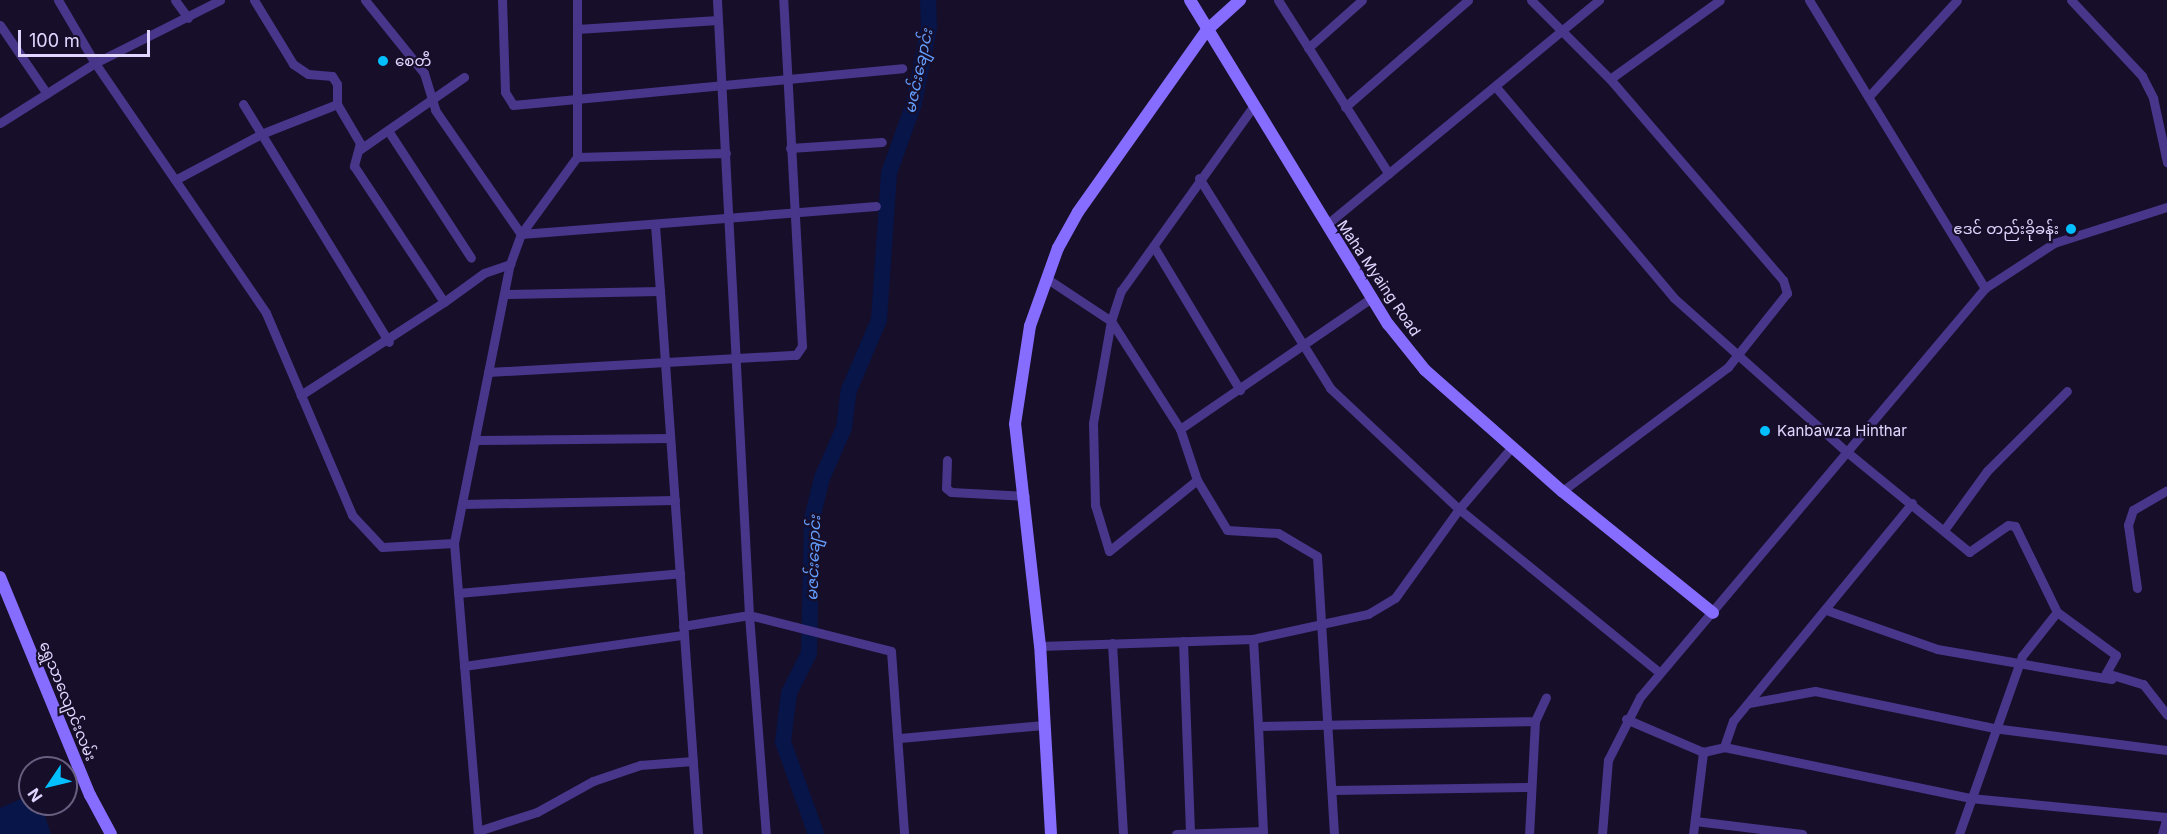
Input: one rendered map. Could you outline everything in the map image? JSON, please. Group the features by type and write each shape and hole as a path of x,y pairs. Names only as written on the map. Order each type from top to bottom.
{"street":[{"path":"58,0 95,63 266,313 352,516 382,547 454,543"},
{"path":"175,0 188,18"},
{"path":"0,123 95,63 220,0"},
{"path":"254,0 293,64 308,74 332,76 337,104 359,150"},
{"path":"365,0 424,73 433,102 521,234"},
{"path":"502,0 507,100 524,106 577,99 786,82 902,68"},
{"path":"576,0 578,157 521,234 510,264 454,543 478,833 537,812 593,781 640,765 693,761"},
{"path":"717,0 738,355 749,615 766,834"},
{"path":"488,372 665,364 738,355 795,356 802,346 783,0"},
{"name":"Maha Myaing Road","path":"1190,0 1371,298 1425,369 1511,448 1713,613"},
{"path":"1051,834 1040,646 1025,496 1015,424 1030,326 1046,278 1078,212 1207,30 1239,0"},
{"path":"1278,0 1389,174"},
{"path":"1308,48 1362,0"},
{"path":"1346,107 1467,0"},
{"path":"1531,0 1610,80 1783,280 1787,293 1781,305 1728,368 1562,491"},
{"path":"1326,225 1599,0"},
{"path":"1610,80 1720,0"},
{"path":"1809,0 1871,94 1985,288"},
{"path":"1871,94 1957,0"},
{"path":"2070,0 2142,76 2153,98 2167,162"},
{"path":"577,29 718,20"},
{"path":"0,25 47,94"},
{"path":"444,302 354,166 359,150 433,102 464,77"},
{"path":"1495,86 1674,298 1736,356 1847,452 1972,552 2008,525 2015,526 2057,612 2116,655 2106,674 2112,679"},
{"path":"243,104 389,342"},
{"path":"175,180 261,134 337,104"},
{"path":"1197,480 1108,551 1095,505 1093,423 1111,321 1121,291 1154,247 1199,178 1254,105"},
{"path":"389,132 471,258"},
{"path":"790,148 882,142"},
{"path":"578,157 726,153"},
{"path":"1199,178 1301,346 1330,388 1459,509 1660,673"},
{"path":"521,234 730,221 876,206"},
{"path":"1602,834 1608,760 1626,719 1660,673 1985,288 2054,243 2167,207"},
{"path":"655,225 698,834"},
{"path":"1154,247 1240,390"},
{"path":"301,395 389,342 484,273 510,264"},
{"path":"1046,278 1111,321 1180,429 1197,480 1227,530 1278,533 1317,556 1334,834"},
{"path":"504,294 660,291"},
{"path":"1180,429 1371,298"},
{"path":"1944,530 1987,471 2067,391"},
{"path":"475,440 670,438"},
{"path":"1040,646 1253,639 1368,614 1395,598 1459,509 1511,448"},
{"path":"947,460 946,488 951,492 1025,496"},
{"path":"2137,588 2128,525 2133,510 2167,490"},
{"path":"462,504 675,500"},
{"path":"1724,747 1733,721 1828,611 1912,503"},
{"path":"458,593 680,573"},
{"name":"ရွှေသာလျောင်းလမ်း","path":"0,577 90,795 111,834"},
{"path":"1828,611 1937,650 2017,666 2143,684 2167,715"},
{"path":"1959,834 2017,666 2057,612"},
{"path":"464,666 683,630 749,615 891,651 900,738 904,834"},
{"path":"1176,834 1263,833 1253,639"},
{"path":"1183,641 1190,834"},
{"path":"1112,644 1124,834"},
{"path":"1749,703 1815,691 1997,728 2167,750"},
{"path":"1529,834 1535,721 1546,697"},
{"path":"1626,719 1703,752 1724,747 1970,798 2167,817 2162,834"},
{"path":"1258,726 1535,721"},
{"path":"900,738 1043,725"},
{"path":"1693,834 1703,752"},
{"path":"1332,790 1530,787"},
{"path":"1695,821 1802,834"}],"shaded area":[{"path":"18,800 18,816 45,816 51,834 0,834 0,808"}],"waterway":[{"name":"မဇင်းချောင်း","path":"816,834 783,742 789,693 809,653 812,519 822,478 844,428 849,390 879,320 889,173 914,103 929,27 928,0"}],"place":[{"name":"စေတီ","path":"383,61"},
{"name":"ဧဒင် တည်းခိုခန်း","path":"2071,229"},
{"name":"Kanbawza Hinthar","path":"1765,431"}]}
